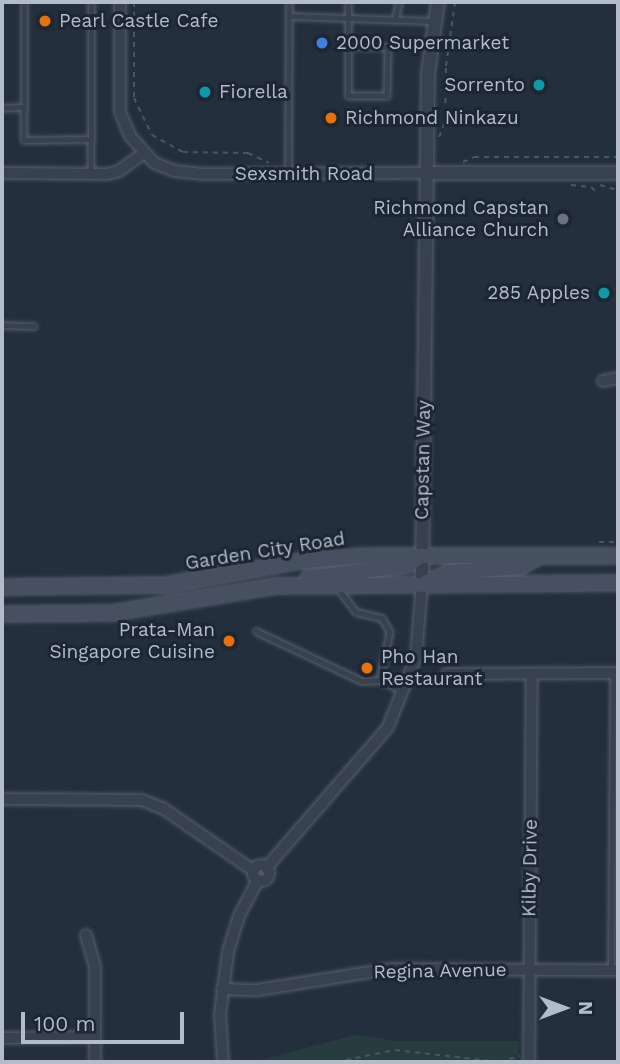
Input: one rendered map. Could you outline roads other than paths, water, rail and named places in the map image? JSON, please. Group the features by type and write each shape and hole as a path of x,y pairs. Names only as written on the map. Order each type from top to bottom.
{"main road":[{"name":"Garden City Road","path":"2,587 166,585 301,561 422,555 618,556"},
{"path":"275,586 408,565 422,555"},
{"path":"422,584 450,572 520,567 540,556"},
{"name":"Garden City Road","path":"2,614 112,613 275,586 618,583"}],"street":[{"path":"2,173 119,172 144,153 120,112 120,2"},
{"name":"Capstan Way","path":"256,876 261,866 266,868 388,727 405,691 421,631 427,151 434,21 438,2"},
{"name":"Sexsmith Road","path":"144,153 163,168 187,173 618,173"},
{"path":"603,382 618,378"},
{"path":"447,674 616,673"},
{"name":"Kilby Drive","path":"529,1057 532,674"},
{"path":"2,799 142,800 164,809 256,876 237,924 222,989 223,1062"},
{"path":"86,935 95,966 95,1062"},
{"name":"Regina Avenue","path":"222,989 257,990 390,969 614,970"},
{"path":"2,1038 95,1037"}],"lane":[{"path":"24,2 24,140 91,139"},
{"path":"91,2 91,174"},
{"path":"288,174 289,2"},
{"path":"348,2 348,17 348,46 348,96 387,96 388,47 348,46"},
{"path":"395,19 399,2"},
{"path":"289,16 434,21"},
{"path":"2,108 24,107"},
{"path":"2,325 34,326"},
{"path":"335,585 356,612 382,618 390,632 380,680"},
{"path":"256,631 362,681 380,680 405,691"},
{"path":"614,970 616,673"}],"place":[{"name":"Pearl Castle Cafe","path":"45,21"},
{"name":"2000 Supermarket","path":"322,43"},
{"name":"Sorrento","path":"539,85"},
{"name":"Fiorella","path":"205,92"},
{"name":"Richmond Ninkazu","path":"331,118"},
{"name":"Richmond Capstan Alliance Church","path":"563,219"},
{"name":"285 Apples","path":"604,293"},
{"name":"Prata-Man Singapore Cuisine","path":"229,641"},
{"name":"Pho Han Restaurant","path":"367,668"}]}
